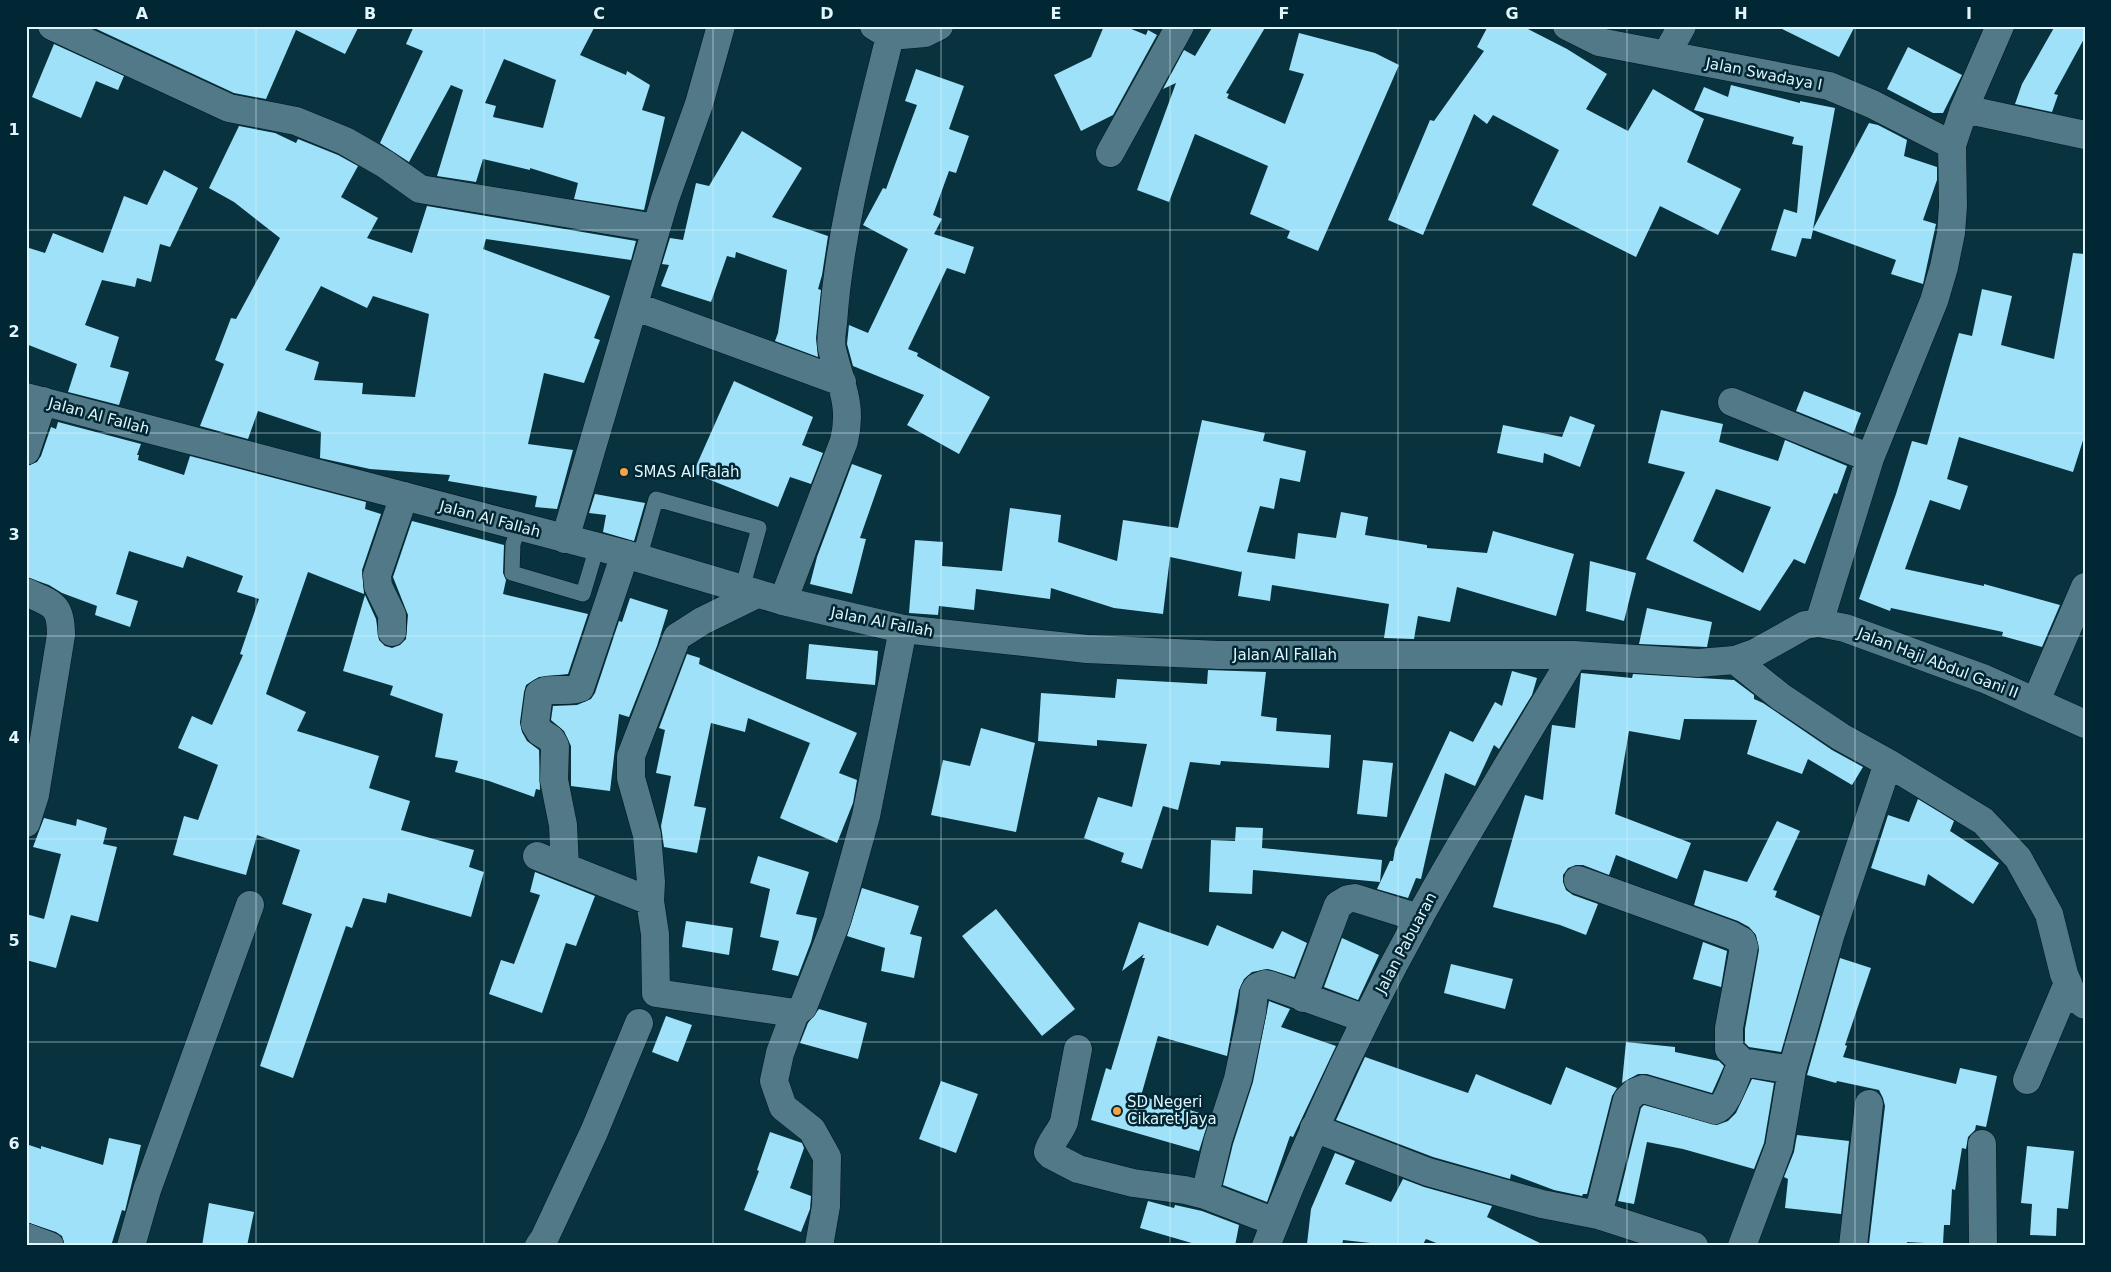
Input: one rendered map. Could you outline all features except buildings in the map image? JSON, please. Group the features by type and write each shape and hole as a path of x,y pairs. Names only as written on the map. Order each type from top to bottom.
{"street":[{"path":"52,26 229,108 296,121 345,141 385,164 420,188 656,228"},
{"path":"565,539 656,228 699,104 721,26"},
{"name":"Jalan Swadaya I","path":"1567,26 1599,42 1829,86 1872,104 1952,145"},
{"path":"1666,55 1682,26"},
{"path":"1819,623 1870,458 1934,301 1944,267 1953,206 1952,145 1964,109 2000,26"},
{"path":"1110,153 1177,27"},
{"path":"783,601 844,442 847,427 847,401 832,347 836,289 845,225 882,31 932,30"},
{"path":"1964,109 2085,135"},
{"path":"634,306 842,382"},
{"path":"26,451 35,399"},
{"name":"Jalan Al Fallah","path":"35,399 597,547 749,592 903,629 1086,649 1219,654 1574,655 1698,663 1745,656 1788,633"},
{"path":"1732,402 1870,458"},
{"path":"392,632 392,615 378,586 377,575 404,496"},
{"path":"565,867 563,825 554,780 555,746 550,739 540,732 535,724 539,694 544,690 574,690 580,688 632,557"},
{"path":"2036,701 2085,587"},
{"path":"26,592 52,604 61,618 61,635 35,795 26,823"},
{"path":"749,592 677,637 631,756 631,778 647,835 651,882 650,901 655,934 656,993 795,1012 806,1003 838,920 866,816 903,629"},
{"name":"Jalan Haji Abdul Gani II","path":"1788,633 1805,625 1819,623 1845,628 1976,675 2085,724"},
{"name":"Jalan Pabuaran","path":"1271,1234 1314,1128 1366,1019 1418,918 1574,655"},
{"path":"1745,656 1781,696 1841,737 1888,762 1983,821 2018,858 2049,914 2068,983 2074,996 2085,1005"},
{"path":"1742,1246 1779,1147 1792,1070 1831,933 1888,762"},
{"path":"537,856 650,901"},
{"path":"1578,880 1731,935 1742,941 1744,947 1729,1028 1729,1049 1742,1062 1792,1070"},
{"path":"1303,998 1338,905 1348,899 1355,898 1418,918"},
{"path":"131,1246 147,1190 250,905"},
{"path":"2027,1080 2068,983"},
{"path":"1205,1195 1218,1140 1238,1079 1256,987 1265,984 1366,1019"},
{"path":"795,1012 780,1053 774,1081 783,1107 812,1130 827,1158 826,1206 819,1246"},
{"path":"539,1246 548,1231 594,1132 639,1023"},
{"path":"1078,1049 1064,1122 1060,1132 1048,1148 1048,1152 1078,1168 1133,1183 1185,1190 1205,1195 1271,1234"},
{"path":"1598,1216 1628,1100 1631,1095 1643,1089 1714,1110 1718,1109 1724,1103 1742,1062"},
{"path":"1853,1246 1869,1104"},
{"path":"1314,1128 1428,1172 1542,1204 1598,1216 1694,1246"},
{"path":"1982,1144 1983,1246"},
{"path":"26,1236 50,1246"}],"lane":[{"path":"632,557 656,499 759,528 749,592"},
{"path":"519,527 513,544 512,573 583,594 597,547"}],"place":[{"name":"SMAS Al Falah","path":"624,472"},
{"name":"SD Negeri Cikaret Jaya","path":"1117,1111"}]}
